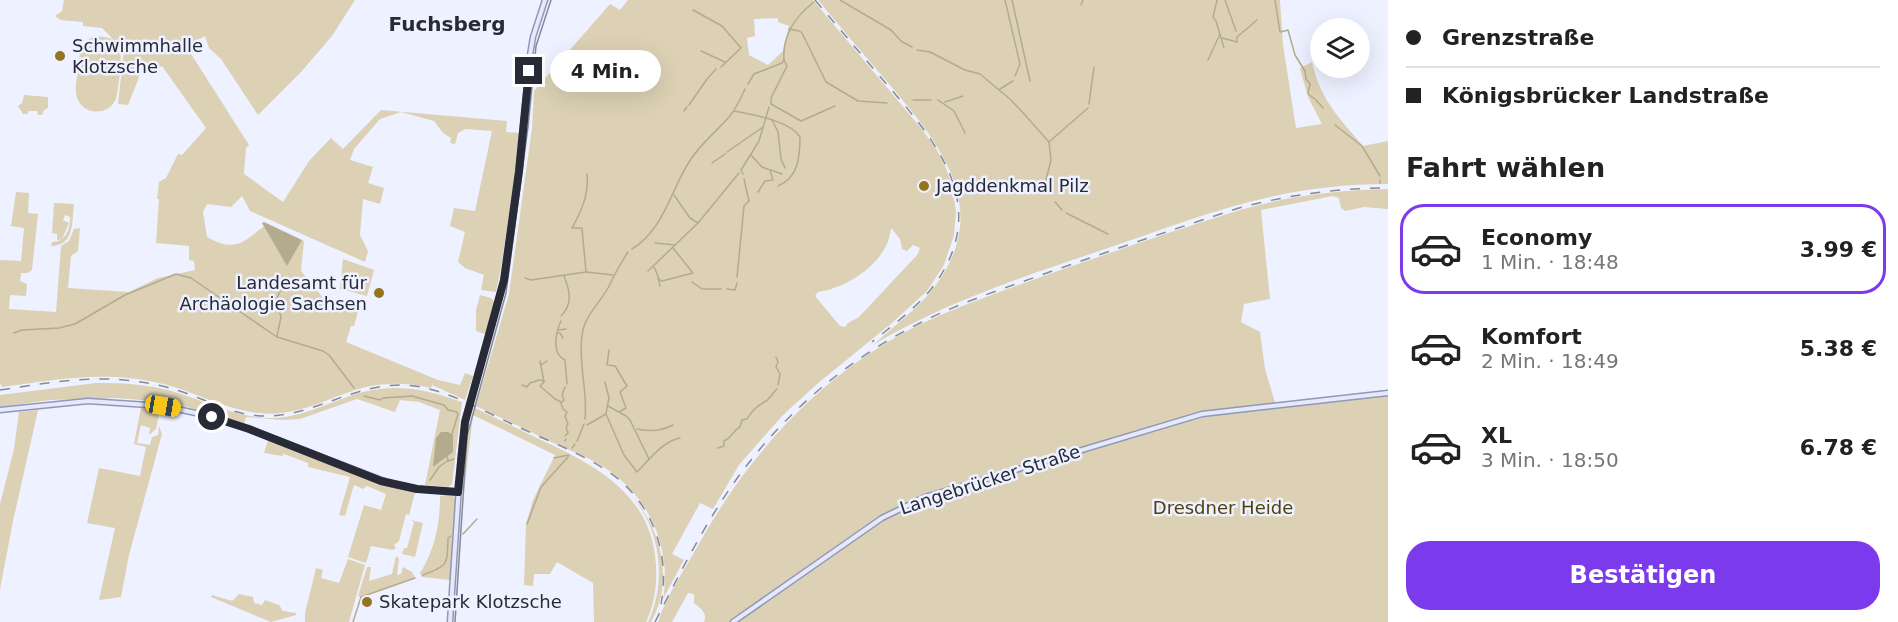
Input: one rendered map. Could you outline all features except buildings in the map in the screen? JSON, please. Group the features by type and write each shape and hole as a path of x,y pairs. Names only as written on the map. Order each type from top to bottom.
{"main road":[{"path":"450,622 465,422 504,280 519,171 530,55 533,37 545,0"},
{"name":"Langebrücker Straße","path":"733,622 882,518 925,497 1189,417 1388,393"},
{"path":"0,410 99,401 140,403 185,410 249,429 381,481 417,489 458,492"}],"green space":[{"path":"64,0 355,0 332,36 301,72 258,115 221,59 209,48 205,36 186,46 249,145 246,148 244,174 283,202 309,161 331,138 343,149 381,110 507,121 506,132 521,133 496,292 481,290 484,275 465,268 458,262 465,232 450,226 454,208 475,211 492,131 465,129 458,133 455,144 450,143 451,138 443,133 434,121 401,112 380,119 354,149 350,160 373,167 368,183 384,188 380,204 363,199 360,235 368,251 365,262 250,211 242,196 231,207 207,204 203,212 207,237 224,244 237,244 264,226 287,265 302,240 304,241 301,271 328,304 358,312 346,342 438,380 460,385 465,373 473,376 465,400 432,385 431,388 383,384 364,387 300,409 265,414 234,408 174,387 138,379 99,377 60,379 2,387 0,383 0,260 21,261 24,228 11,226 16,192 29,193 28,213 38,214 32,270 28,273 21,273 20,281 27,284 26,296 10,295 9,309 56,312 61,246 69,241 74,229 80,228 78,251 71,256 68,288 129,292 158,278 195,270 194,261 189,260 189,246 156,243 159,199 157,199 159,182 166,178 178,154 182,155 206,128 162,66 154,71 143,67 128,105 118,104 124,50 118,44 121,62 117,94 112,106 95,112 83,107 77,99 76,89 81,50 88,39 102,37 113,39 102,28 83,26 83,22 61,20 55,16 62,11"},
{"path":"628,0 813,0 937,150 952,186 956,212 954,235 944,265 927,291 783,415 739,465 713,509 700,503 672,554 684,560 663,599 664,561 660,543 654,525 634,493 605,468 584,456 476,406 509,294 532,128 534,91 610,4 620,10","holes":["778,18 778,22 789,26 783,51 768,65 749,55 747,38 755,36 754,19","891,228 900,239 902,249 907,251 913,245 920,248 918,254 859,317 845,327 840,326 815,296 818,292 848,282 874,263 889,240"]},
{"path":"818,0 1280,0 1283,45 1296,128 1322,124 1308,97 1300,68 1310,63 1310,78 1317,78 1325,97 1338,117 1363,146 1388,141 1388,184 1299,191 1207,214 986,291 928,316 873,345 914,309 936,285 953,255 960,227 959,200 951,174 938,148 903,100"},
{"path":"24,95 48,97 48,108 42,115 38,115 37,111 23,114 18,106 22,103"},
{"name":"Dresdner Heide","path":"1388,189 1388,209 1364,207 1345,211 1341,208 1339,198 1333,196 1261,210 1270,299 1244,304 1241,322 1260,332 1265,369 1276,406 1388,395 1388,622 704,622 704,613 694,603 694,594 688,593 672,622 658,622 672,591 721,508 743,475 768,444 824,388 888,342 923,323 989,296 1240,210 1313,195"},
{"path":"54,203 74,204 71,231 68,237 59,245 51,246 52,242 62,239 57,240 57,234 52,233","holes":["65,215 70,217 70,222 62,239 69,223 63,220"]},
{"path":"343,259 374,270 367,296 340,289"},
{"path":"480,295 491,298 496,304 488,335 476,331 476,310"},
{"path":"96,383 158,388 226,410 262,418 287,417 376,389 401,388 438,394 462,402 452,484 448,487 425,485 440,410 419,402 400,400 395,412 357,399 300,419 282,420 246,417 244,423 184,406 117,398 50,400 0,407 0,395"},
{"path":"141,407 160,409 156,429 149,435 150,428 141,425 137,443 150,445 152,437 158,435 159,426 162,434 129,555 121,597 99,600 115,528 87,523 99,468 140,476 146,447 134,444"},
{"path":"475,408 580,459 598,470 629,497 650,533 655,555 655,589 646,622 594,622 593,583 557,562 550,574 534,574 533,586 524,585 526,524 533,500 555,455 473,415"},
{"path":"38,410 0,589 0,504 14,449 19,412"},
{"path":"473,417 463,500 467,440"},
{"path":"269,437 371,477 407,487 415,493 409,515 406,514 399,541 394,545 396,548 393,550 371,546 366,563 348,557 364,505 381,510 386,494 367,486 363,489 354,485 345,516 339,515 350,477 308,467 308,463 284,454 282,456 264,453"},
{"path":"452,494 456,500 450,580 422,577 420,573 436,536 440,496"},
{"path":"634,498 652,526 662,558 662,591 651,622 648,622 656,597 658,559 653,533"},
{"path":"411,520 423,523 415,557 402,554 404,548 407,548 414,522"},
{"path":"396,556 399,558 397,575 401,574 403,567 412,572 415,578 361,597 358,596 367,567 371,567 369,581 392,574"},
{"path":"348,559 365,565 349,622 305,622 316,568 323,570 321,578 339,583"},
{"path":"239,594 253,597 254,603 262,605 265,600 279,605 283,611 296,613 296,615 271,622 211,597 212,595 232,601"}],"shaded area":[{"path":"262,223 302,240 287,266"},
{"path":"441,432 453,435 453,452 433,467 436,438"}],"waterway":[{"path":"840,0 891,30 901,41 912,47"},
{"path":"1005,0 1020,64 1015,76"},
{"path":"1012,0 1030,81"},
{"path":"1081,5 1083,0"},
{"path":"1217,0 1213,17 1224,48"},
{"path":"1225,0 1236,31"},
{"path":"1275,0 1280,32 1288,30 1295,55 1310,84 1308,94 1323,108"},
{"path":"748,84 754,74 782,63 788,34 801,13 814,2"},
{"path":"693,10 722,26 741,48 721,67"},
{"path":"1222,38 1237,42 1237,37 1257,20"},
{"path":"789,29 802,33 826,82 858,101 887,103"},
{"path":"1208,60 1220,34"},
{"path":"917,50 930,52 965,70 980,74 1025,115 1049,142 1051,160 1046,180 1048,192"},
{"path":"701,51 725,62"},
{"path":"784,60 787,66 771,98 771,104 801,121 835,106"},
{"path":"1089,104 1094,67"},
{"path":"689,105 716,69"},
{"path":"1000,89 1013,81"},
{"path":"632,249 652,231 689,162 732,114 745,89"},
{"path":"945,102 963,96"},
{"path":"913,100 931,100"},
{"path":"938,100 954,111 965,133"},
{"path":"684,111 687,107"},
{"path":"743,174 741,170 759,141 769,107"},
{"path":"1049,142 1088,108"},
{"path":"734,111 779,122 788,126 800,137 794,172 790,178 778,186"},
{"path":"772,120 778,132 781,159 785,168"},
{"path":"1335,125 1362,146 1380,176"},
{"path":"727,152 763,127"},
{"path":"712,163 725,154"},
{"path":"751,155 762,167 770,170 773,180 765,181 758,192"},
{"path":"771,170 782,174"},
{"path":"648,271 698,223 739,173"},
{"path":"586,272 582,228 572,228 584,203 587,174"},
{"path":"737,277 744,206 749,201 744,179"},
{"path":"674,195 690,218 698,223"},
{"path":"1055,202 1062,210"},
{"path":"1066,213 1108,234"},
{"path":"655,243 675,245"},
{"path":"658,279 662,281 693,273 673,248"},
{"path":"585,419 581,357 583,329 628,252"},
{"path":"654,267 660,286"},
{"path":"525,278 531,280 586,272 613,275"},
{"path":"14,333 22,330 59,328 75,324 125,295 176,274 191,278 277,337 323,351 329,355 354,388"},
{"path":"561,316 569,302 568,287 564,276"},
{"path":"277,336 281,317 276,300 285,281"},
{"path":"692,282 702,289 721,289"},
{"path":"727,289 735,290 737,283"},
{"path":"561,321 556,337 556,348 565,360 567,384"},
{"path":"559,330 566,329"},
{"path":"558,333 563,338"},
{"path":"609,350 607,365 615,366 627,386 620,392 626,408 619,412"},
{"path":"776,357 778,362 776,367 780,374 778,385"},
{"path":"540,361 544,382 540,386 561,402"},
{"path":"541,365 547,361"},
{"path":"522,385 527,387 530,383 544,381"},
{"path":"605,382 609,398 606,413"},
{"path":"565,387 562,395 564,400 561,403 567,412 565,416 568,433 565,436"},
{"path":"718,448 724,446 724,441 740,427 742,420 747,419 755,408 768,400 777,389"},
{"path":"364,396 380,400 412,396 444,405 448,410 458,414 452,434"},
{"path":"608,406 630,420 649,459"},
{"path":"587,425 606,414 624,455 637,472 662,447 680,438"},
{"path":"577,441 584,424"},
{"path":"637,429 655,430 673,425"},
{"path":"572,448 575,444"},
{"path":"554,458 569,455"},
{"path":"447,456 448,461 454,459"},
{"path":"527,524 541,487 568,457"},
{"path":"430,480 439,467 447,461"},
{"path":"463,534 477,519"},
{"path":"423,575 438,569 445,563 448,538 451,536"},
{"path":"353,622 361,597 415,578"}],"tram line":[{"path":"455,622 467,436 506,293 528,127 536,46 551,0"}],"railway":[{"path":"815,0 921,126 950,174 957,200 958,227 951,255 935,284 914,308 872,342"},
{"path":"655,622 713,515 755,455 772,435 830,380 874,349 936,315 986,295 1239,208 1313,193 1388,188"},
{"path":"0,390 83,380 144,382 178,390 236,412 261,416 297,412 384,386 402,385 431,389 472,405 583,457 622,482 646,511 660,546 663,565 661,604"}],"place":[{"name":"Schwimmhalle Klotzsche","path":"60,56"},
{"name":"Jagddenkmal Pilz","path":"924,186"},
{"name":"Landesamt für Archäologie Sachsen","path":"379,293"},
{"name":"Skatepark Klotzsche","path":"367,602"}],"district":[{"name":"Fuchsberg","path":"447,24"}],"route":[{"path":"212,417 249,429 381,481 417,489 458,492 465,422 504,280 519,171 529,71"}]}
